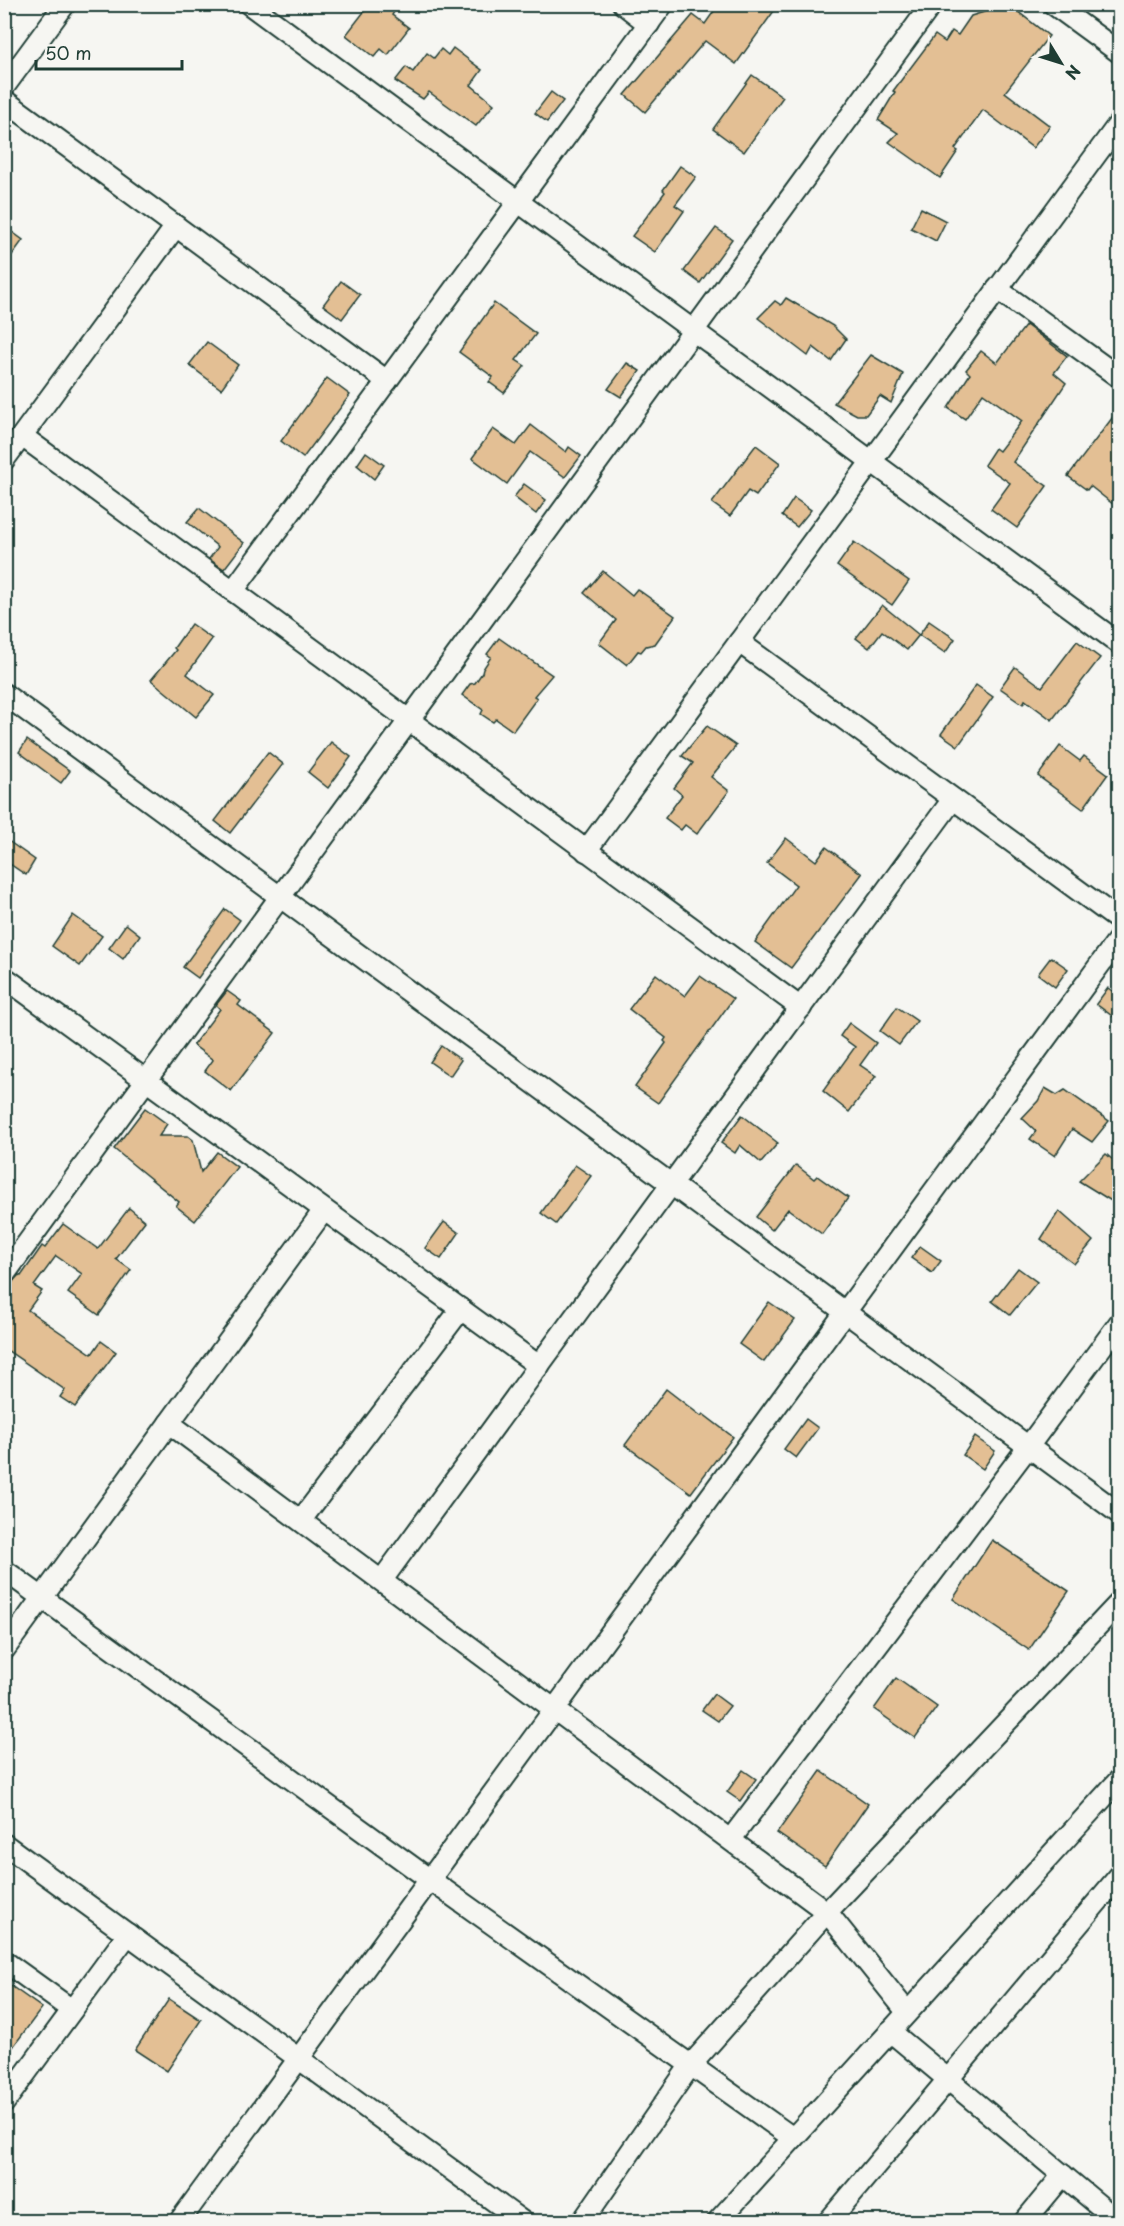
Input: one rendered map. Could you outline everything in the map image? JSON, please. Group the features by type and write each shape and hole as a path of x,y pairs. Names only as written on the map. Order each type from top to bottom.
{"street":[{"path":"4,87 65,4"},
{"path":"249,4 1119,644"},
{"path":"623,4 649,24"},
{"path":"233,591 663,4"},
{"path":"4,1275 932,4"},
{"path":"1053,4 1119,53"},
{"path":"4,100 387,381"},
{"path":"586,850 1119,122"},
{"path":"4,460 176,226"},
{"path":"998,289 1119,378"},
{"path":"22,436 801,1008"},
{"path":"739,642 1119,921"},
{"path":"4,694 1119,1514"},
{"path":"382,1580 953,799"},
{"path":"179,2222 1119,937"},
{"path":"4,977 539,1366"},
{"path":"4,1650 324,1210"},
{"path":"301,1521 461,1310"},
{"path":"731,1839 1028,1447 1119,1322"},
{"path":"169,1423 827,1912 862,1959 907,2012"},
{"path":"4,1570 429,1879 793,2138"},
{"path":"582,2222 690,2066 827,1912 1119,1602"},
{"path":"717,2222 1119,1779"},
{"path":"4,1844 523,2222"},
{"path":"828,2222 1119,1875"},
{"path":"4,2103 128,1934"},
{"path":"4,1961 72,2010"},
{"path":"890,2031 1119,2222"},
{"path":"1024,2222 1063,2175"}],"building":[{"path":"370,4 385,4 394,12 392,15 409,28 388,55 381,49 374,57 346,35"},
{"path":"719,4 779,4 736,64 705,41 645,112 625,95 693,15 705,24"},
{"path":"990,4 1008,4 1049,36 1005,92 1050,126 1033,148 983,110 955,149 958,151 940,178 889,142 898,133 878,120 895,92 893,91 935,35 945,42 952,31 958,35 971,16 984,12"},
{"path":"453,48 482,70 471,85 494,104 476,126 429,92 423,99 395,81 406,67 413,72 427,53 434,58 441,49 448,55"},
{"path":"752,75 783,97 744,152 713,129"},
{"path":"551,92 563,101 547,122 535,113"},
{"path":"680,166 696,177 675,205 684,211 655,252 632,236 665,192 663,190"},
{"path":"921,208 946,221 936,241 911,228"},
{"path":"4,226 23,240 4,266"},
{"path":"716,228 732,239 700,283 684,271"},
{"path":"341,281 360,295 342,319 323,305"},
{"path":"786,298 833,326 846,339 831,361 813,347 808,356 758,318 775,301 781,305"},
{"path":"494,303 536,334 516,360 525,366 504,393 489,382 493,377 459,352"},
{"path":"1026,325 1067,356 1054,373 1066,383 1013,462 1047,486 1017,528 991,509 1010,483 984,465 995,448 999,451 1022,421 983,393 965,419 948,408 970,374 966,370 981,351 997,363"},
{"path":"207,342 238,365 221,389 189,365"},
{"path":"871,355 903,374 891,403 880,396 866,415 857,415 834,403"},
{"path":"627,363 640,371 621,397 608,389"},
{"path":"327,378 350,395 303,458 281,441"},
{"path":"1119,409 1119,509 1090,486 1087,490 1068,476"},
{"path":"531,425 566,452 569,447 581,456 565,477 530,452 507,484 472,458 493,429 516,445"},
{"path":"756,445 780,463 756,496 748,491 730,516 712,503"},
{"path":"366,452 384,465 374,479 357,465"},
{"path":"524,484 546,500 536,514 514,497"},
{"path":"794,498 811,510 797,527 782,516"},
{"path":"199,508 244,543 224,569 209,559 218,547 187,522"},
{"path":"854,542 909,581 892,605 837,566"},
{"path":"603,571 632,595 637,589 675,616 655,644 646,646 641,652 638,651 627,665 599,643 616,620 584,593"},
{"path":"882,605 919,635 907,650 882,631 869,648 856,638"},
{"path":"929,621 955,639 945,653 919,635"},
{"path":"191,624 212,639 187,674 214,695 196,717 151,680 176,650 174,648"},
{"path":"499,638 552,675 534,696 537,698 513,731 496,719 493,722 481,714 483,710 462,695 482,673 491,657 487,654"},
{"path":"1077,641 1100,658 1052,720 1025,700 1023,704 1000,688 1015,667 1042,687"},
{"path":"976,685 993,697 958,746 941,734"},
{"path":"707,726 736,746 711,777 729,791 697,834 685,825 681,830 665,818 682,795 674,788 693,763 682,756"},
{"path":"27,740 70,771 61,783 19,752"},
{"path":"331,742 351,757 328,788 308,772"},
{"path":"1060,746 1080,761 1084,756 1108,774 1083,809 1038,776"},
{"path":"268,752 283,764 230,833 215,821"},
{"path":"4,838 35,860 26,875 4,860"},
{"path":"786,838 816,861 826,847 862,874 791,968 755,942 796,885 767,863"},
{"path":"225,909 240,920 198,978 183,967"},
{"path":"73,915 102,936 80,966 52,946"},
{"path":"126,924 140,935 123,959 109,948"},
{"path":"1051,957 1068,969 1055,987 1038,974"},
{"path":"656,974 685,996 700,976 733,999 658,1103 635,1087 666,1043 664,1041 666,1038 629,1009"},
{"path":"1108,988 1119,996 1119,1021 1096,1004"},
{"path":"227,991 241,1001 238,1005 275,1033 231,1091 205,1071 213,1060 193,1045 220,1009 216,1005"},
{"path":"897,1007 917,1021 899,1045 880,1031"},
{"path":"849,1023 876,1043 860,1065 876,1076 849,1112 823,1091 855,1047 840,1036"},
{"path":"441,1046 461,1060 450,1076 430,1062"},
{"path":"1045,1088 1057,1095 1065,1090 1109,1121 1092,1142 1072,1129 1055,1156 1030,1139 1036,1131 1022,1118 1038,1101"},
{"path":"145,1108 167,1124 159,1136 188,1136 193,1140 201,1172 217,1152 237,1167 195,1221 176,1206 179,1202 114,1149"},
{"path":"742,1115 778,1143 761,1163 740,1145 735,1153 721,1143"},
{"path":"1106,1154 1119,1165 1119,1196 1113,1202 1079,1181"},
{"path":"575,1165 591,1176 556,1224 541,1213"},
{"path":"796,1165 814,1179 817,1176 848,1198 822,1234 788,1209 772,1230 756,1217"},
{"path":"129,1208 145,1221 116,1259 131,1270 99,1315 68,1293 82,1274 56,1256 34,1286 42,1291 28,1310 92,1354 101,1341 116,1352 75,1407 60,1397 65,1390 4,1348 4,1290 19,1275 21,1276 42,1246 45,1248 63,1224 98,1249"},
{"path":"1059,1211 1093,1241 1074,1264 1041,1239"},
{"path":"444,1222 459,1233 441,1259 425,1248"},
{"path":"920,1246 941,1261 932,1273 911,1258"},
{"path":"1018,1268 1037,1282 1010,1315 992,1301"},
{"path":"769,1302 795,1320 764,1362 739,1344"},
{"path":"666,1389 733,1437 691,1493 625,1445"},
{"path":"806,1419 818,1428 796,1458 784,1449"},
{"path":"975,1437 995,1451 983,1469 963,1455"},
{"path":"992,1540 1069,1591 1029,1650 953,1599"},
{"path":"896,1678 937,1707 915,1738 874,1709"},
{"path":"714,1694 730,1706 718,1721 702,1710"},
{"path":"743,1770 756,1779 740,1801 727,1792"},
{"path":"821,1771 868,1804 825,1866 777,1833"},
{"path":"4,1981 42,2008 4,2059"},
{"path":"169,1999 201,2020 167,2071 135,2050"}]}
